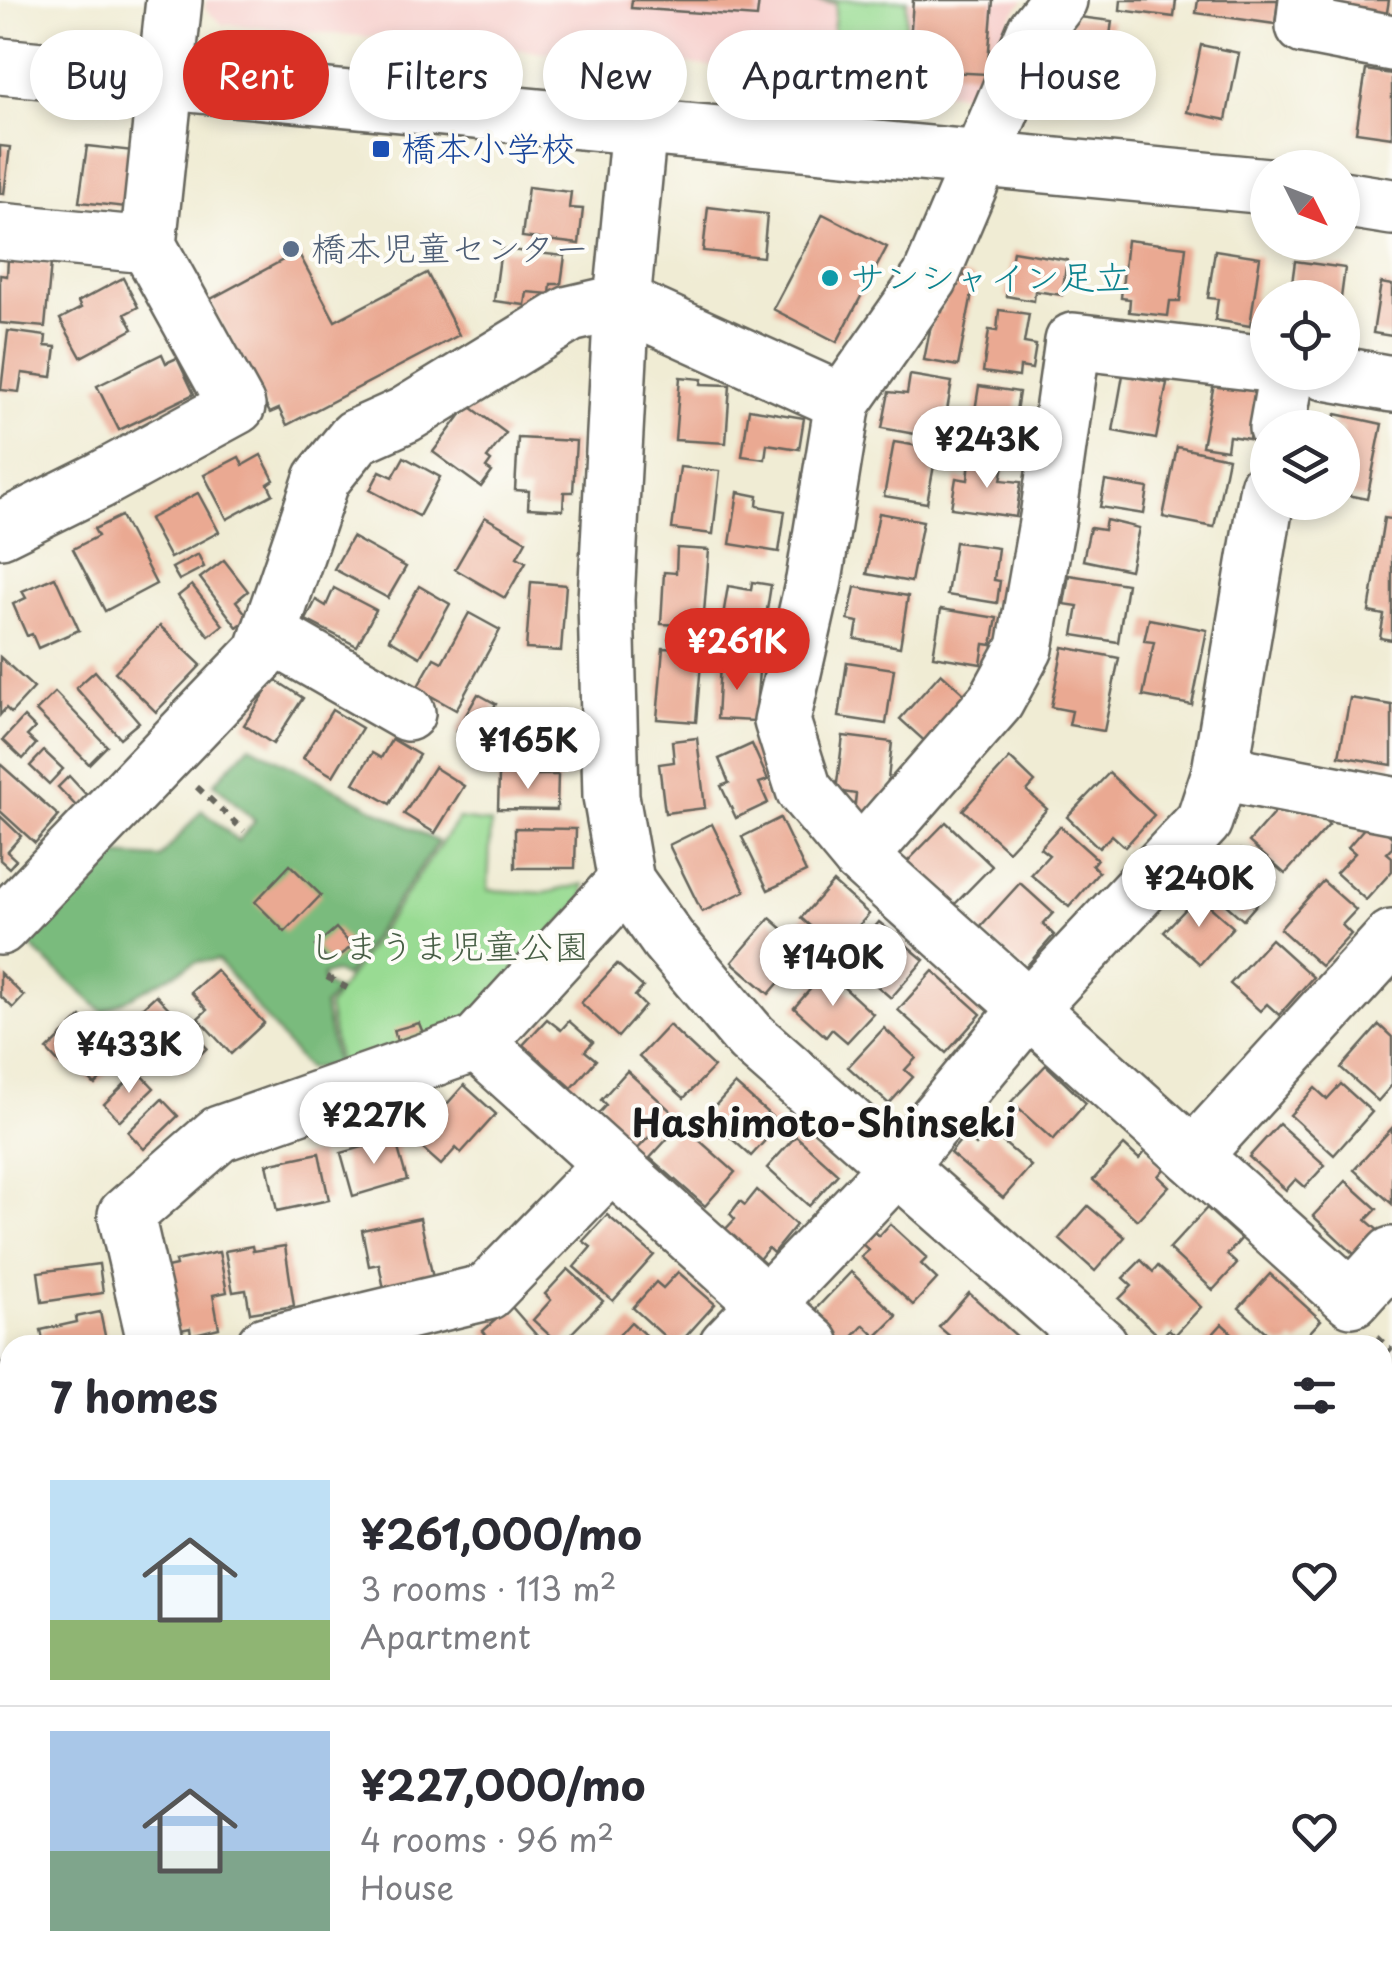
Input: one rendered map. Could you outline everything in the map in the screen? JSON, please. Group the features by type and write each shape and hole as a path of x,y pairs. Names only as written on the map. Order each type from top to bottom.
{"street":[{"path":"0,530 237,406 148,245 174,0"},
{"path":"1058,0 1035,31 930,278 843,402 814,580 782,720 792,760 804,790 860,857 1352,1299 1392,1255"},
{"path":"1307,0 1304,26 1392,44"},
{"path":"0,66 1250,184"},
{"path":"639,126 622,302 606,600 612,796 626,881 668,940 751,1038 1089,1335"},
{"path":"1360,202 1392,207"},
{"path":"0,230 148,245"},
{"path":"0,927 262,652 322,479 356,437 405,415 570,314 622,302 843,402"},
{"path":"860,857 996,701 1025,648 1073,341 1250,362"},
{"path":"1360,378 1392,384"},
{"path":"738,1335 897,1167 1029,1008 1204,821 1220,772 1262,520"},
{"path":"269,634 407,713"},
{"path":"1220,772 1392,804"},
{"path":"154,1335 126,1216 218,1134 477,1043 626,881"},
{"path":"1194,1156 1392,938"},
{"path":"477,1043 801,1335"},
{"path":"307,1335 487,1292 611,1164"}],"path":[{"path":"191,781 244,831"},
{"path":"328,976 347,988"}],"shaded area":[{"path":"206,0 1024,0 1007,30 984,30 984,86 974,95 964,94 964,30 707,30 707,66 687,64 687,30 543,30 543,52 523,50 523,30 349,30 349,35 329,33 329,30 222,24 205,9"}],"green space":[{"path":"809,0 907,0 905,30 833,30 836,3"},
{"path":"250,745 438,842 345,977 335,972 323,975 323,983 337,991 324,1006 336,1065 307,1069 218,960 196,962 103,1012 20,937 95,854 160,858 202,810 238,841 255,821 214,783"},
{"name":"しまうま児童公園","path":"458,819 491,823 488,890 545,893 584,884 584,898 466,1024 339,1065 328,1007"}],"building":[{"path":"632,0 759,0 757,17 631,8"},
{"path":"913,0 993,0 991,30 984,30 984,74 964,73 964,30 911,30"},
{"path":"1121,0 1176,0 1174,17 1120,10"},
{"path":"1198,0 1278,0 1275,24 1196,13"},
{"path":"1336,0 1389,0 1386,18 1335,10"},
{"path":"1071,16 1112,21 1111,30 1069,30"},
{"path":"1201,45 1239,53 1226,120 1187,112"},
{"path":"1366,70 1392,74 1392,137 1356,132"},
{"path":"0,146 10,147 4,194 0,193"},
{"path":"87,146 134,151 126,207 79,202"},
{"path":"528,187 571,192 569,208 583,209 579,244 522,237"},
{"path":"708,207 767,214 763,257 703,251"},
{"name":"サンシャイン足立","path":"823,214 887,247 837,342 773,309"},
{"path":"1127,240 1186,247 1180,301 1170,301 1168,316 1129,312 1130,299 1121,298"},
{"path":"501,249 565,256 561,284 551,284 550,294 527,292 525,305 494,301"},
{"path":"1215,250 1260,260 1257,280 1250,280 1250,326 1215,320 1218,299 1208,298"},
{"path":"1013,251 1067,260 1062,295 1035,291 1034,301 1006,296"},
{"path":"298,252 335,321 427,273 459,335 287,425 279,409 270,413 209,300"},
{"path":"8,259 51,263 45,327 0,323 0,275 7,276"},
{"path":"1295,261 1345,268 1343,280 1292,280"},
{"path":"957,274 975,278 958,366 924,360 934,310 942,312 946,291 954,292"},
{"path":"123,278 138,307 125,314 133,329 81,357 60,319 81,308 78,302"},
{"path":"1381,283 1392,285 1392,336 1373,333"},
{"path":"999,310 1029,314 1024,343 1036,345 1032,369 1020,367 1019,377 983,372 989,330 997,331"},
{"path":"8,331 46,336 45,346 56,347 52,377 22,373 19,392 1,390"},
{"path":"162,354 166,363 177,358 194,394 119,430 97,386"},
{"path":"910,375 952,382 942,439 882,428 889,392 907,394"},
{"path":"1123,375 1167,383 1156,439 1113,431"},
{"path":"680,377 702,379 701,384 730,385 726,443 675,440"},
{"path":"1214,384 1258,392 1255,410 1250,410 1249,439 1229,436 1227,450 1202,446"},
{"path":"979,386 1019,392 1016,411 1024,412 1021,436 1028,437 1025,457 969,448"},
{"path":"468,405 506,433 487,458 491,461 486,468 492,472 481,487 433,452"},
{"path":"749,409 804,418 799,449 767,444 765,459 742,456"},
{"path":"1360,419 1382,424 1367,499 1360,498"},
{"path":"518,438 576,441 573,492 564,492 563,510 528,508 529,491 515,490"},
{"path":"894,442 937,449 927,503 884,496"},
{"path":"1177,447 1228,458 1214,527 1163,517"},
{"path":"261,455 274,480 268,484 273,494 227,519 204,475 239,457 243,465"},
{"path":"404,457 440,477 419,516 370,490 380,471 393,477"},
{"path":"970,460 1004,465 1001,480 1021,482 1016,517 951,508 956,478 968,480"},
{"path":"680,467 720,471 713,534 672,529"},
{"path":"1105,481 1148,488 1144,514 1100,507"},
{"path":"738,492 758,496 757,506 785,511 779,552 730,544"},
{"path":"198,493 219,532 170,558 149,519"},
{"path":"879,513 923,521 911,582 867,574"},
{"path":"121,516 156,584 105,611 73,549 98,536 94,529"},
{"path":"485,517 526,541 517,557 526,562 505,598 455,569"},
{"path":"1384,518 1392,519 1392,640 1380,638 1384,615 1369,612"},
{"path":"1106,520 1139,528 1130,570 1083,560 1090,528 1104,530"},
{"path":"352,537 406,567 388,598 334,569"},
{"path":"955,542 998,548 994,580 1000,581 997,603 947,595"},
{"path":"677,548 709,550 703,626 661,624 664,572 676,573"},
{"path":"198,554 204,567 179,580 172,568"},
{"path":"224,560 248,591 236,601 249,618 237,627 200,578"},
{"path":"1069,575 1127,584 1118,642 1073,635 1078,606 1064,604"},
{"path":"55,577 79,630 38,648 32,634 27,636 13,604 26,598 22,591"},
{"path":"531,582 566,585 561,651 526,649"},
{"path":"752,582 771,585 763,635 721,628 728,586 751,590"},
{"path":"192,585 223,625 209,636 178,596"},
{"path":"419,586 450,604 420,657 389,639"},
{"path":"855,587 908,596 900,647 855,639 858,622 848,620"},
{"path":"334,588 376,610 357,646 306,620 316,600 326,606"},
{"path":"941,609 997,618 992,645 984,644 981,664 933,656"},
{"path":"469,613 500,630 456,710 417,688 434,658 442,662"},
{"path":"1149,619 1207,630 1192,705 1143,696 1154,642 1144,641"},
{"path":"160,626 201,665 156,712 115,672"},
{"path":"1063,647 1119,658 1104,731 1069,725 1072,711 1051,707"},
{"path":"663,648 702,651 696,722 657,719"},
{"path":"0,657 34,688 11,713 6,708 0,715"},
{"path":"847,662 894,669 886,724 839,717"},
{"path":"720,663 759,671 755,721 717,719"},
{"path":"95,671 139,722 120,738 76,688"},
{"path":"941,673 971,700 930,746 900,719"},
{"path":"274,679 303,698 273,744 244,725"},
{"path":"55,692 107,746 89,764 36,711"},
{"path":"478,694 496,704 486,721 498,728 486,748 456,732"},
{"path":"1350,698 1392,705 1392,765 1339,756"},
{"path":"332,710 362,728 333,776 303,758"},
{"path":"24,717 35,728 27,736 36,744 23,759 3,740"},
{"path":"843,736 892,742 886,799 874,798 872,815 854,813 856,794 836,791"},
{"path":"697,738 705,808 665,813 659,764 674,762 672,741"},
{"path":"392,739 419,755 390,804 354,783 372,753 381,758"},
{"path":"752,744 768,780 759,783 768,803 736,818 721,786 729,783 719,759"},
{"path":"44,751 63,769 49,784 30,766"},
{"path":"1010,758 1035,782 1027,791 1047,809 1008,851 963,810"},
{"path":"0,764 59,816 35,843 0,811"},
{"path":"434,767 464,786 435,833 404,814"},
{"path":"1109,773 1154,815 1125,847 1112,835 1099,848 1067,817"},
{"path":"499,775 558,775 557,810 498,809"},
{"path":"69,776 90,799 79,809 58,787"},
{"path":"1282,804 1296,816 1306,805 1329,825 1285,874 1249,842"},
{"path":"0,816 21,836 7,852 16,860 9,868 0,860"},
{"path":"780,818 806,872 768,890 742,837"},
{"path":"1372,819 1392,837 1392,848 1387,853 1392,857 1392,871 1366,900 1336,873 1355,853 1348,847"},
{"path":"946,822 992,866 951,908 905,864"},
{"path":"712,824 745,891 702,912 669,845"},
{"path":"1060,826 1097,859 1092,865 1099,872 1069,907 1031,875 1049,855 1040,848"},
{"path":"515,828 576,829 575,868 515,868"},
{"path":"1241,850 1276,882 1243,920 1207,888"},
{"path":"290,865 321,895 285,932 255,902"},
{"path":"1323,881 1356,910 1342,925 1351,934 1321,966 1280,929"},
{"path":"833,882 869,914 837,950 801,918"},
{"path":"1020,883 1053,913 1043,924 1054,935 1024,969 979,928"},
{"path":"1198,896 1233,927 1200,964 1164,932"},
{"path":"770,918 807,950 769,994 732,962"},
{"path":"879,922 924,960 891,998 847,960"},
{"path":"336,928 352,946 331,964 315,946"},
{"path":"1271,939 1313,977 1279,1015 1267,1004 1260,1011 1230,984"},
{"path":"617,964 643,987 635,996 645,1006 618,1037 581,1003"},
{"path":"216,970 264,1023 231,1054 198,1018 207,1010 191,992"},
{"path":"826,971 873,1014 847,1042 832,1029 826,1037 794,1008"},
{"path":"933,971 981,1014 946,1053 898,1010"},
{"path":"0,973 24,996 13,1008 0,996"},
{"path":"156,995 207,1048 183,1071 132,1017"},
{"path":"81,1017 95,1032 61,1065 47,1050"},
{"path":"547,1019 561,1030 569,1021 593,1042 585,1051 596,1060 572,1088 523,1045"},
{"path":"419,1023 423,1033 397,1041 394,1030"},
{"path":"669,1025 714,1067 684,1098 639,1057"},
{"path":"1379,1025 1392,1037 1392,1085 1378,1101 1341,1068"},
{"path":"884,1028 916,1058 905,1070 913,1077 889,1104 848,1067"},
{"path":"105,1038 123,1056 95,1085 76,1066"},
{"path":"1046,1065 1086,1103 1053,1140 1011,1102"},
{"path":"138,1071 154,1088 120,1121 104,1104"},
{"path":"627,1071 672,1112 632,1155 593,1119 606,1105 601,1100"},
{"path":"735,1084 780,1124 751,1156 706,1116"},
{"path":"1341,1084 1372,1112 1334,1155 1290,1115 1315,1088 1327,1099"},
{"path":"464,1085 496,1114 461,1153 456,1148 441,1165 414,1141"},
{"path":"162,1099 178,1116 144,1149 128,1132"},
{"path":"681,1124 735,1172 705,1206 650,1158"},
{"path":"1279,1124 1325,1165 1305,1187 1296,1179 1286,1190 1249,1157"},
{"path":"1392,1128 1392,1204 1354,1170"},
{"path":"989,1130 1031,1166 1003,1198 950,1153 965,1135 976,1145"},
{"path":"796,1136 838,1174 809,1206 767,1168"},
{"path":"395,1138 407,1180 353,1196 341,1153"},
{"path":"1124,1145 1139,1159 1146,1151 1165,1168 1158,1176 1169,1186 1137,1220 1093,1180"},
{"path":"319,1153 329,1200 277,1211 267,1164"},
{"path":"1346,1181 1377,1209 1366,1220 1380,1232 1357,1257 1313,1216"},
{"path":"757,1190 796,1225 773,1253 768,1248 756,1263 722,1233 735,1219 730,1214 740,1201 745,1205"},
{"path":"1088,1206 1125,1237 1095,1271 1059,1239"},
{"path":"1207,1208 1241,1239 1227,1255 1237,1264 1213,1290 1169,1249"},
{"path":"607,1215 654,1255 613,1301 574,1267 591,1247 583,1241"},
{"path":"420,1218 433,1278 384,1289 379,1264 369,1266 362,1230"},
{"path":"890,1224 927,1258 921,1264 937,1279 913,1305 861,1257 869,1250 862,1244 874,1232 879,1236"},
{"path":"252,1246 253,1251 285,1246 294,1306 250,1313 246,1290 233,1292 225,1251"},
{"path":"219,1252 227,1292 213,1295 219,1328 191,1335 190,1328 176,1331 158,1270 176,1266 175,1261"},
{"path":"1141,1260 1153,1272 1158,1266 1201,1307 1175,1335 1169,1329 1158,1335 1119,1299 1132,1286 1123,1278"},
{"path":"99,1264 103,1293 42,1302 38,1272"},
{"path":"568,1269 603,1301 570,1335 549,1335 533,1320 551,1300 545,1294"},
{"path":"678,1272 715,1304 687,1335 663,1335 633,1308 656,1282 663,1288"},
{"path":"851,1272 897,1316 878,1335 864,1325 854,1335 829,1335 809,1316"},
{"path":"1270,1274 1321,1320 1307,1335 1269,1335 1239,1308"},
{"path":"969,1293 1016,1335 948,1335 939,1327"},
{"path":"511,1306 536,1335 486,1335 483,1331"},
{"path":"100,1312 105,1335 42,1335 41,1330 77,1322 76,1317"},
{"path":"631,1322 645,1335 619,1335"},
{"path":"1222,1324 1234,1335 1212,1335"}],"place":[{"name":"橋本小学校","path":"381,149"},
{"name":"橋本児童センター","path":"291,249"},
{"name":"サンシャイン足立","path":"830,278"}],"district":[{"name":"Hashimoto-Shinseki","path":"824,1124"}]}
